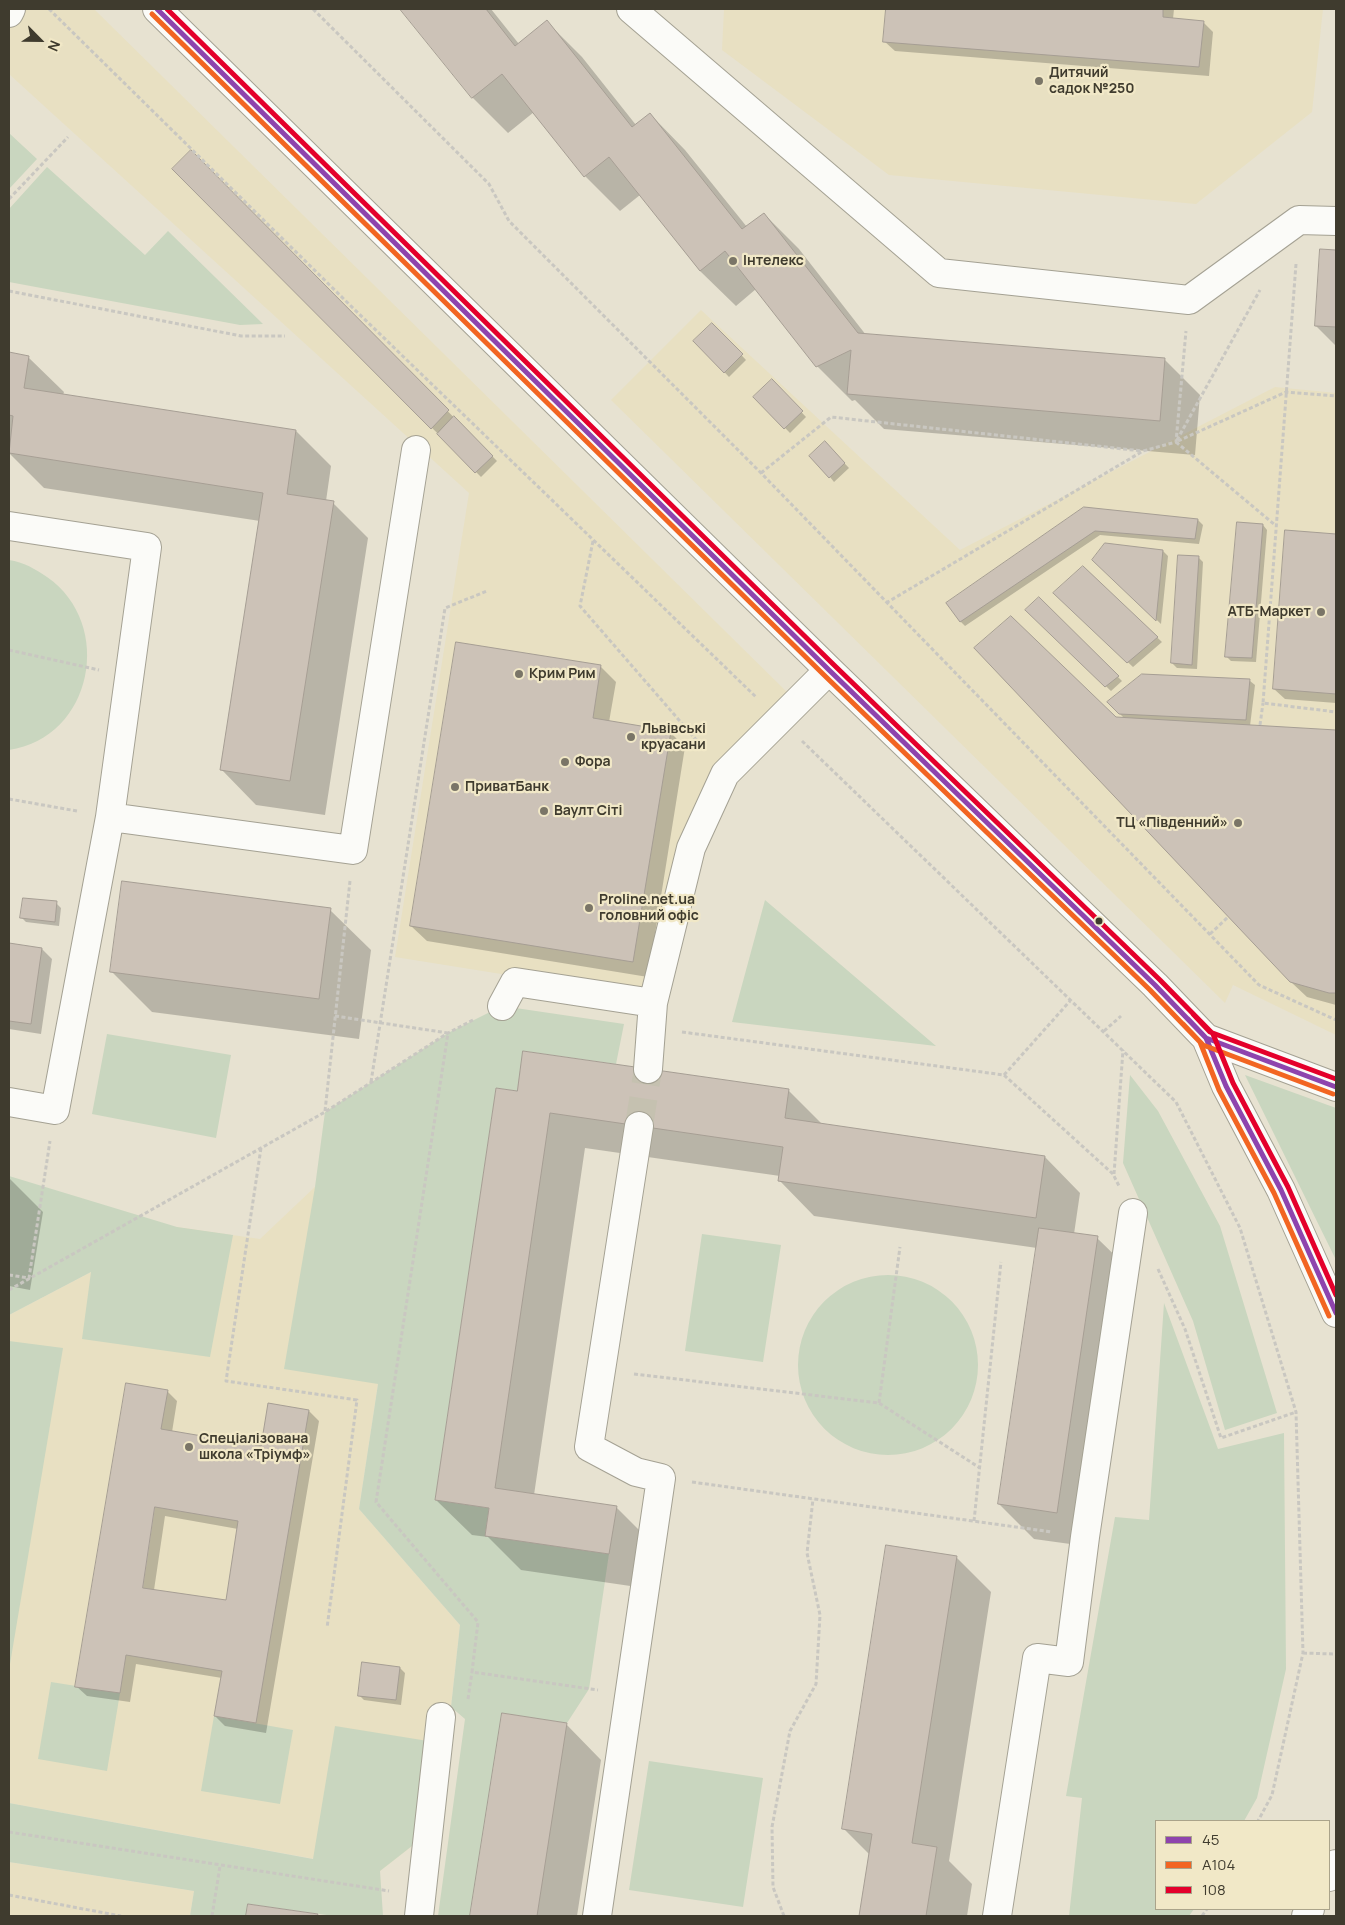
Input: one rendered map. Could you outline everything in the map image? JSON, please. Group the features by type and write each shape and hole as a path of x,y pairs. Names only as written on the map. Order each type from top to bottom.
{"street":[{"path":"9,13 11,9"},
{"path":"157,9 829,670 1155,985 1206,1038 1226,1086 1281,1190 1336,1313"},
{"path":"631,9 939,273 1189,300 1299,220 1336,220"},
{"path":"110,817 353,850 416,450"},
{"path":"9,526 147,547 110,817 55,1110 9,1102"},
{"path":"648,1068 653,1016 691,848 725,774 829,670"},
{"path":"502,1006 515,982 653,1016"},
{"path":"1206,1038 1336,1087"},
{"path":"597,1916 661,1478 636,1472 589,1447 639,1126"},
{"path":"997,1916 1038,1658 1069,1662 1085,1537 1133,1214"},
{"path":"421,1906 441,1717"},
{"path":"1330,1875 1336,1864"}],"path":[{"path":"49,9 367,322 1176,1102 1240,1228 1296,1412 1303,1653 1272,1795 1259,1820"},
{"path":"313,9 488,184 509,221 761,473 1259,985 1336,1020"},
{"path":"9,199 68,137"},
{"path":"1260,725 1299,220"},
{"path":"1176,442 1261,288"},
{"path":"9,291 241,336 285,336"},
{"path":"1176,442 1189,300"},
{"path":"886,603 1144,451 1176,442 1286,392 1336,396"},
{"path":"761,473 831,417 1144,451"},
{"path":"1176,442 1275,525"},
{"path":"593,540 580,606 725,774"},
{"path":"371,1082 445,608 487,591"},
{"path":"9,650 88,669 129,674"},
{"path":"1263,703 1336,712"},
{"path":"9,799 110,817"},
{"path":"325,1112 353,850"},
{"path":"1210,934 1228,917"},
{"path":"653,1016 1004,1075 1070,1000"},
{"path":"9,1290 325,1112 448,1033 502,1006"},
{"path":"335,1016 448,1033"},
{"path":"1104,1031 1121,1016"},
{"path":"448,1033 376,1502 478,1622 472,1672 628,1694"},
{"path":"1114,1174 1123,1049"},
{"path":"29,1278 55,1110"},
{"path":"261,1148 226,1381 357,1400 327,1628"},
{"path":"879,1403 900,1247"},
{"path":"974,1521 1001,1262"},
{"path":"9,1275 29,1278"},
{"path":"601,1370 879,1403 980,1468"},
{"path":"661,1478 1085,1537"},
{"path":"784,1916 773,1887 772,1827 790,1731 816,1684 820,1615 807,1553 813,1499"},
{"path":"1303,1653 1333,1654"},
{"path":"9,1832 220,1866 421,1906"},
{"path":"212,1916 220,1866"},
{"path":"9,1895 121,1916"}],"shaded area":[{"path":"9,9 94,9 791,696 713,772 645,997 395,957 469,493 9,74"},
{"name":"Дитячий садок №250","path":"724,9 1323,9 1312,112 1196,204 889,175 722,50"},
{"path":"701,310 960,550 1275,387 1336,393 1336,1035 1233,985 1225,1003 611,400"},
{"name":"Спеціалізована школа «Тріумф»","path":"377,1128 416,1133 359,1509 460,1625 451,1707 434,1706 412,1846 380,1871 9,1803 9,1315 177,1227 260,1239"},
{"path":"9,1862 194,1891 190,1916 9,1916"}],"green space":[{"path":"9,133 37,159 9,189"},
{"path":"47,167 145,255 168,231 263,324 240,325 9,282 9,209"},
{"path":"9,560 24,564 38,571 68,597 82,622 87,649 85,677 76,702 60,725 38,741 9,750"},
{"path":"765,900 936,1046 732,1022"},
{"path":"502,1006 624,1024 616,1064 524,1051 517,1091 496,1088 435,1500 489,1508 485,1536 609,1554 589,1689 567,1723 502,1713 470,1916 438,1916 465,1719 451,1707 460,1625 359,1509 378,1384 284,1369 315,1187 325,1112 448,1033"},
{"path":"107,1034 231,1055 216,1138 92,1114"},
{"path":"1130,1075 1158,1111 1220,1226 1277,1413 1225,1430 1193,1321 1123,1163"},
{"path":"1245,1075 1336,1108 1336,1260"},
{"path":"9,1176 177,1227 233,1235 210,1357 82,1339 91,1272 9,1315"},
{"path":"702,1234 781,1245 763,1362 685,1351"},
{"path":"888,1275 906,1277 922,1282 938,1290 957,1308 963,1315 974,1339 978,1365 976,1383 971,1399 963,1415 945,1434 938,1440 914,1451 888,1455 870,1453 854,1448 838,1440 819,1422 813,1415 802,1391 798,1365 800,1347 805,1331 813,1315 831,1296 838,1290 862,1279"},
{"path":"1164,1303 1218,1449 1284,1433 1286,1669 1257,1798 1245,1820 1155,1820 1155,1910 1193,1910 1189,1916 1069,1916 1082,1798 1066,1796 1115,1517 1149,1520"},
{"path":"9,1341 63,1348 9,1670"},
{"path":"51,1682 120,1693 107,1771 38,1759"},
{"path":"214,1716 293,1730 280,1804 201,1791"},
{"path":"335,1726 428,1741 412,1846 380,1871 383,1916 334,1916 248,1904 246,1916 190,1916 194,1891 9,1862 9,1803 313,1859"},
{"path":"649,1761 763,1778 743,1907 629,1890"}],"building":[{"path":"400,9 486,9 515,46 547,20 632,127 650,113 742,229 764,213 858,333 1165,358 1160,421 847,394 851,350 816,367 725,251 700,271 609,157 584,177 502,74 472,98"},
{"path":"886,9 1163,9 1163,17 1204,21 1199,67 883,42"},
{"path":"191,150 449,410 431,429 172,169"},
{"path":"1320,249 1336,250 1336,327 1315,326"},
{"path":"712,323 743,354 724,373 693,341"},
{"path":"9,352 29,356 24,388 296,430 287,494 334,501 290,781 220,770 263,493 9,453 13,416 9,415"},
{"path":"772,379 803,411 784,429 753,397"},
{"path":"454,416 493,456 475,473 437,434"},
{"path":"825,441 845,463 829,478 809,456"},
{"path":"1084,507 1198,519 1195,539 1095,531 960,622 946,603"},
{"path":"1237,522 1263,524 1252,658 1225,657"},
{"path":"1285,530 1336,534 1336,694 1273,689"},
{"path":"1105,543 1163,550 1156,621 1092,560"},
{"path":"1178,555 1199,556 1192,665 1171,663"},
{"path":"1083,566 1158,637 1127,663 1053,593"},
{"path":"1039,597 1119,676 1105,687 1025,610"},
{"name":"ТЦ «Південний»","path":"1011,616 1116,717 1336,730 1336,993 1329,993 1290,982 974,648"},
{"name":"Ваулт Сіті","path":"456,642 601,665 593,718 671,731 633,962 410,926"},
{"path":"1142,674 1250,679 1246,720 1119,714 1107,702"},
{"path":"122,881 331,908 319,999 110,972"},
{"path":"23,898 57,901 55,922 20,918"},
{"path":"9,943 42,948 31,1024 9,1021"},
{"path":"523,1051 789,1089 785,1118 1045,1156 1036,1218 778,1181 783,1147 550,1113 495,1488 617,1506 609,1554 485,1536 489,1508 435,1500 496,1088 517,1091"},
{"path":"1039,1228 1098,1236 1057,1513 998,1504"},
{"path":"126,1383 168,1390 161,1429 261,1446 268,1403 309,1410 256,1723 214,1716 222,1671 126,1655 120,1693 75,1687","holes":["155,1507 238,1521 226,1600 143,1588"]},
{"path":"886,1545 957,1556 912,1843 937,1847 926,1916 859,1916 872,1834 842,1829"},
{"path":"362,1662 400,1667 396,1700 358,1696"},
{"path":"502,1713 567,1723 537,1916 470,1916"},
{"path":"248,1904 318,1914 317,1916 246,1916"}],"tunnel":[{"path":"639,1126 648,1069"}],"transit line":[{"name":"45","path":"157,9 829,670 1155,985 1206,1038 1226,1086 1281,1190 1336,1313"},
{"name":"108","path":"167,9 834,665 1160,980 1213,1034 1233,1083 1288,1187 1336,1295"},
{"name":"А104","path":"152,14 824,675 1150,990 1200,1042 1219,1090 1274,1193 1329,1316"},
{"name":"108","path":"1193,1014 1210,1032 1336,1079"},
{"name":"45","path":"1188,1019 1206,1038 1336,1087"},
{"name":"А104","path":"1183,1024 1203,1045 1333,1094"}],"place":[{"name":"Дитячий садок №250","path":"1039,81"},
{"name":"Інтелекс","path":"733,261"},
{"name":"АТБ-Маркет","path":"1321,612"},
{"name":"Крим Рим","path":"519,674"},
{"name":"Львівські круасани","path":"631,737"},
{"name":"Фора","path":"565,762"},
{"name":"ПриватБанк","path":"455,787"},
{"name":"Ваулт Сіті","path":"544,811"},
{"name":"ТЦ «Південний»","path":"1238,823"},
{"name":"Proline.net.ua головний офіс","path":"589,908"},
{"name":"Спеціалізована школа «Тріумф»","path":"189,1447"}]}
